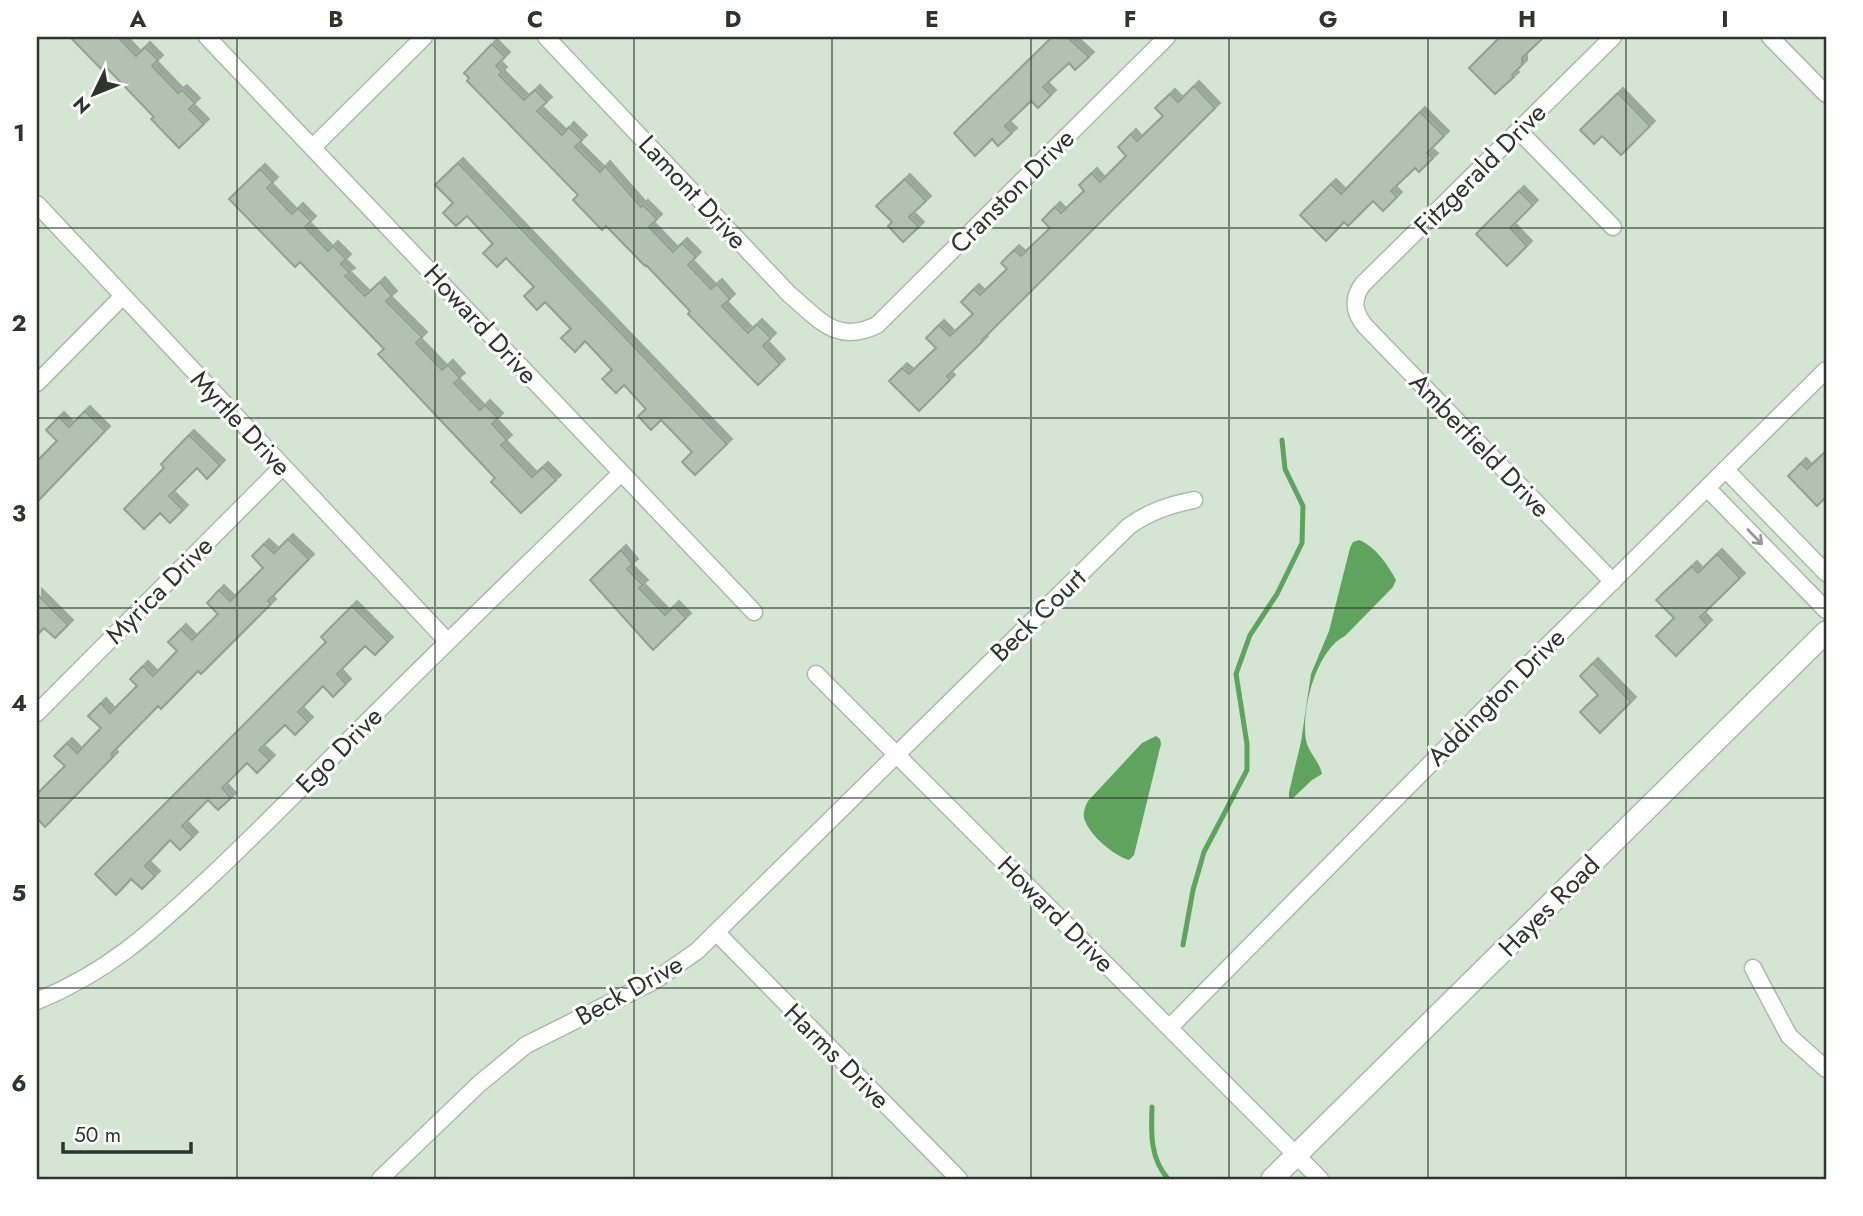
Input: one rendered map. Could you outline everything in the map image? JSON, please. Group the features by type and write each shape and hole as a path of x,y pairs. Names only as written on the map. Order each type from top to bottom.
{"street":[{"name":"Howard Drive","path":"207,37 754,612"},
{"path":"313,147 424,37"},
{"name":"Lamont Drive","path":"546,37 789,294 834,331 850,334"},
{"name":"Cranston Drive","path":"850,334 877,325 1167,37"},
{"name":"Fitzgerald Drive","path":"1354,305 1356,293 1363,284 1613,37"},
{"path":"1770,37 1826,94"},
{"path":"1519,131 1613,226"},
{"name":"Myrtle Drive","path":"37,204 447,641"},
{"path":"37,383 123,296"},
{"name":"Amberfield Drive","path":"1354,305 1358,318 1366,327 1613,582"},
{"name":"Addington Drive","path":"1170,1027 1516,676 1826,370"},
{"name":"Myrica Drive","path":"37,713 282,467"},
{"path":"1726,470 1826,572"},
{"name":"Ego Drive","path":"37,1001 108,965 149,934 245,845 447,641 621,473"},
{"path":"1707,488 1826,610"},
{"name":"Beck Court","path":"896,754 1129,526 1164,506 1194,500"},
{"name":"Hayes Road","path":"1272,1179 1826,632"},
{"name":"Howard Drive","path":"816,674 1320,1179"},
{"name":"Beck Drive","path":"380,1179 479,1084 526,1045 654,981 697,951 896,754"},
{"name":"Harms Drive","path":"716,932 959,1179"},
{"path":"1753,968 1789,1037 1826,1069"}],"shaded area":[{"path":"1359,540 1376,551 1396,580 1393,587 1335,643 1319,667 1308,698 1305,727 1307,744 1322,774 1292,799 1289,798 1289,792 1301,742 1311,674 1329,631 1350,548 1353,542"},
{"path":"1156,736 1161,744 1134,855 1129,860 1109,849 1096,837 1084,818 1084,812 1088,801 1142,743"}],"building":[{"path":"70,37 118,37 136,56 145,47 158,60 152,66 178,93 182,90 195,103 189,109 204,124 179,148 151,119 154,117 104,65 101,69"},
{"path":"1052,37 1067,37 1089,57 1075,70 1069,63 1043,87 1051,95 1038,108 1031,101 1005,126 1012,133 998,146 992,139 975,156 954,133"},
{"path":"1500,37 1544,37 1522,58 1522,65 1512,75 1514,77 1495,94 1469,68"},
{"path":"492,44 505,57 496,66 502,72 499,75 524,100 535,90 547,102 537,111 562,135 569,127 582,140 575,147 600,172 605,166 641,207 643,205 657,219 649,227 673,252 682,243 696,257 688,265 711,289 717,284 730,299 722,306 748,333 757,324 771,338 763,346 780,364 758,385 688,314 690,311 646,265 606,226 602,230 573,200 578,195 467,81 469,78 464,73"},
{"path":"1194,86 1215,108 982,340 947,376 950,380 919,411 889,381 902,368 909,374 936,348 926,338 939,325 950,336 973,314 961,302 974,289 980,295 1007,269 1001,263 1014,250 1021,256 1050,228 1042,220 1055,207 1061,213 1084,191 1079,185 1092,173 1100,182 1126,156 1118,147 1131,134 1137,141 1163,116 1155,108 1170,94 1178,102"},
{"path":"1618,93 1650,126 1621,155 1602,136 1594,144 1580,130"},
{"path":"1420,112 1444,136 1427,153 1433,158 1419,172 1415,168 1391,191 1397,197 1383,211 1373,201 1348,226 1344,222 1326,241 1300,215 1331,184 1341,194"},
{"path":"458,163 727,444 695,475 682,462 692,452 661,420 651,430 638,416 646,409 624,385 616,393 602,379 612,370 585,341 575,352 561,338 571,329 545,302 537,310 524,296 534,287 506,258 497,267 483,253 493,244 467,216 456,226 443,213 453,203 435,185"},
{"path":"260,169 273,182 267,188 292,214 298,208 311,221 305,227 328,251 333,246 346,259 341,264 350,273 345,276 365,296 380,282 392,296 386,301 422,337 416,343 442,370 448,365 460,378 454,383 480,410 485,405 498,418 492,424 507,440 501,445 532,477 543,467 556,480 521,513 491,482 495,478 378,354 384,349 300,262 295,267 229,199"},
{"path":"905,179 926,201 909,217 919,227 903,242 888,226 892,222 876,206"},
{"path":"1519,191 1533,205 1510,228 1527,246 1507,266 1476,234"},
{"path":"85,411 105,431 37,502 37,461 57,441 46,430 59,417 69,427"},
{"path":"189,435 220,465 207,479 197,468 169,496 183,510 170,523 160,513 144,529 124,509 164,468 161,464"},
{"path":"1826,451 1826,497 1817,506 1788,476 1801,463 1807,469"},
{"path":"288,539 309,559 268,601 271,604 201,674 198,671 161,709 158,706 45,827 37,818 37,794 65,766 54,756 67,743 77,753 101,728 88,716 101,703 110,713 137,686 130,679 143,666 153,676 177,651 168,642 181,629 192,640 218,614 207,603 219,590 230,601 263,568 252,556 264,544 274,553"},
{"path":"621,550 633,564 627,569 643,585 639,588 665,615 674,606 686,618 653,650 590,580"},
{"path":"1717,554 1740,578 1700,617 1707,625 1676,656 1656,636 1674,618 1656,600 1692,566 1698,573"},
{"path":"37,594 68,625 55,638 44,628 37,635"},
{"path":"352,606 388,642 375,655 365,646 337,674 346,684 333,697 323,686 298,712 308,722 295,735 285,725 259,750 270,760 257,773 247,763 222,788 231,798 218,810 208,800 182,826 193,837 180,850 170,840 145,866 155,876 142,889 131,879 116,895 95,874 326,642 321,637"},
{"path":"1593,663 1631,702 1600,733 1580,712 1598,695 1580,676"}],"waterway":[{"path":"1183,945 1193,890 1204,852 1247,770 1247,744 1236,674 1250,635 1277,594 1302,543 1303,506 1285,469 1282,440"},
{"path":"1152,1107 1155,1154 1168,1179"}]}
